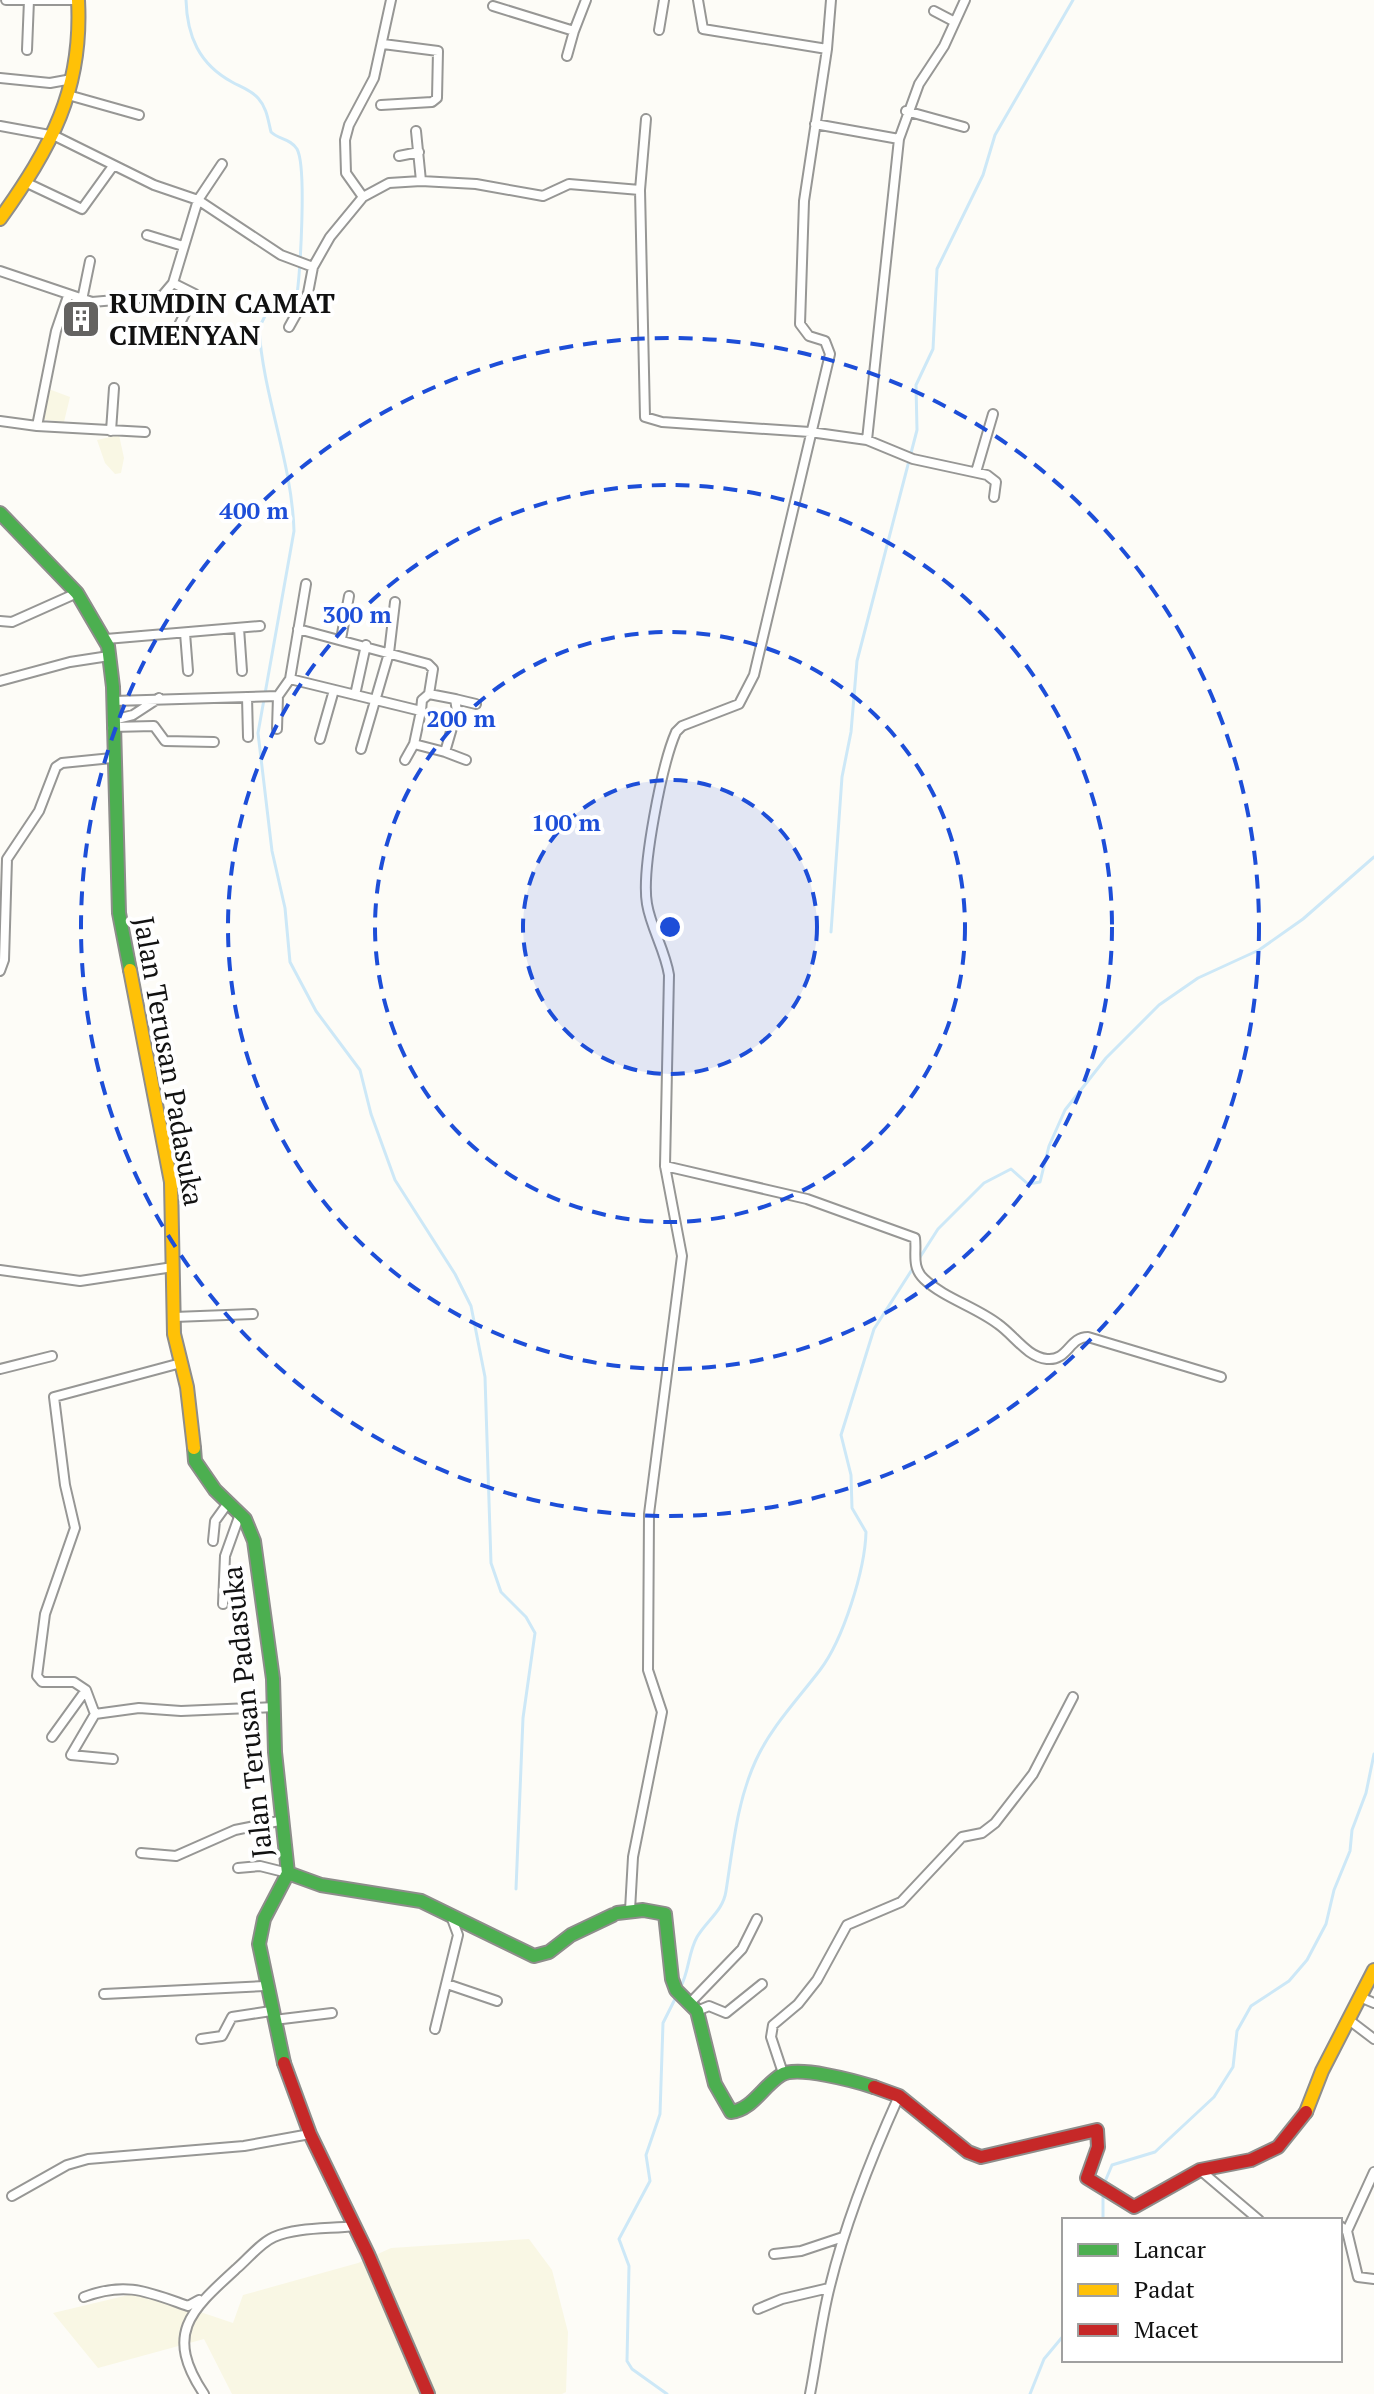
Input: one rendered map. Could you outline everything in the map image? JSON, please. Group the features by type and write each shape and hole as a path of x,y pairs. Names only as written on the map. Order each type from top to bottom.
{"street":[{"path":"0,217 27,183 55,136 72,79 80,31 78,0 6,0"},
{"path":"27,50 29,0"},
{"path":"363,197 346,173 345,140 349,125 372,85 391,0"},
{"path":"567,56 586,0"},
{"path":"659,30 664,0"},
{"path":"698,0 703,29 827,49"},
{"path":"620,1913 662,1712 648,1670 649,1514 682,1256 665,1166 669,975 646,899 649,856 676,732 682,726 739,704 749,688 830,350 825,341 809,336 800,324 804,201 827,49 831,0"},
{"path":"867,440 899,139 906,111 965,0"},
{"path":"493,6 574,31"},
{"path":"934,11 955,22"},
{"path":"381,105 435,101 438,68 436,49 383,44"},
{"path":"0,78 50,83 72,79"},
{"path":"68,95 139,115"},
{"path":"906,111 964,127"},
{"path":"646,119 640,190 645,417 662,422 810,432 867,440 913,459 976,472 996,482 994,497"},
{"path":"815,124 899,139"},
{"path":"0,126 55,136 154,185 198,200 281,255 313,267"},
{"path":"416,131 421,181"},
{"path":"399,156 419,152"},
{"path":"0,271 82,300 155,299 173,283 198,200 222,164"},
{"path":"27,183 82,209 113,166"},
{"path":"289,327 308,293 313,267 330,237 363,197 389,183 476,184 543,196 569,184 640,190"},
{"path":"147,235 183,246"},
{"path":"82,300 90,261"},
{"path":"173,283 195,294 179,325"},
{"path":"37,426 56,331 68,296"},
{"path":"111,431 114,388"},
{"path":"976,472 993,414"},
{"path":"0,421 145,432"},
{"name":"Jalan Terusan Padasuka","path":"0,513 77,593 106,639 113,701 112,758 119,913 171,1176 174,1334 195,1461 207,1481 240,1514 254,1541 275,1707 275,1752 288,1873"},
{"path":"277,729 278,696 290,679 306,584"},
{"path":"0,621 12,622 77,593"},
{"path":"341,639 349,596"},
{"path":"361,749 389,653 395,602"},
{"path":"106,639 260,626"},
{"path":"239,628 242,671"},
{"path":"298,629 366,645 430,665 429,694 422,700 414,744 405,760"},
{"path":"185,633 188,671"},
{"path":"355,695 366,645"},
{"path":"0,681 109,656"},
{"path":"290,679 421,711"},
{"path":"320,739 334,690"},
{"path":"429,694 476,704"},
{"path":"113,701 278,696"},
{"path":"247,697 248,737"},
{"path":"113,723 160,698"},
{"path":"445,752 457,711 455,699"},
{"path":"113,723 154,726 165,741 214,742"},
{"path":"414,744 466,760"},
{"path":"0,971 4,960 7,859 39,811 56,767 62,763 112,758"},
{"path":"665,1166 830,1206 915,1238 914,1259 924,1280 997,1322 1031,1355 1042,1359 1061,1357 1074,1340 1088,1337 1221,1377"},
{"path":"0,1270 80,1281 173,1267"},
{"path":"174,1317 253,1314"},
{"path":"0,1369 52,1356"},
{"path":"95,1714 86,1690 74,1682 42,1682 37,1676 45,1614 74,1539 52,1404 58,1394 181,1363"},
{"path":"213,1541 215,1521 228,1503"},
{"path":"223,1604 225,1556 240,1514"},
{"path":"52,1737 86,1690"},
{"path":"783,2073 771,2037 773,2025 798,2004 817,1980 847,1925 901,1902 962,1837 982,1833 995,1823 1033,1774 1073,1697"},
{"path":"95,1714 139,1708 181,1711 275,1707"},
{"path":"95,1714 71,1755 113,1759"},
{"path":"141,1853 176,1856 235,1830 284,1820"},
{"path":"238,1868 260,1866 332,1889 417,1899 446,1909 534,1956 549,1952 571,1935 620,1913 665,1914 672,1979 676,1990 693,2007 715,2084 726,2109 741,2111 783,2073 803,2072 856,2081 899,2096 968,2152 981,2157 1097,2130 1098,2147 1087,2178 1095,2187 1110,2191 1134,2207 1200,2170 1267,2155 1287,2138 1306,2112 1322,2071 1374,1970"},
{"path":"288,1873 264,1919 260,1938 265,1986 286,2070 310,2134 428,2394"},
{"path":"435,2029 458,1935 446,1909"},
{"path":"693,2007 742,1949 757,1919"},
{"path":"447,1984 497,2001"},
{"path":"693,2007 709,2006 726,2013 762,1984"},
{"path":"104,1994 265,1986"},
{"path":"1360,1997 1374,2003"},
{"path":"201,2039 222,2036 232,2017 332,2013"},
{"path":"1349,2020 1374,2039"},
{"path":"810,2394 829,2288 843,2237 867,2168 899,2096"},
{"path":"12,2196 67,2165 88,2159 244,2146 310,2134"},
{"path":"1200,2170 1257,2218"},
{"path":"1374,2172 1344,2228 1356,2274 1361,2278 1374,2279"},
{"path":"204,2394 190,2368 184,2333 186,2324 206,2297 272,2238 354,2226"},
{"path":"774,2254 801,2251 843,2237"},
{"path":"84,2297 106,2288 124,2287 188,2306 206,2297"},
{"path":"758,2309 782,2299 829,2288"}],"shaded area":[{"path":"46,388 70,397 64,422 40,419"},
{"path":"119,435 124,458 121,473 115,474 105,463 97,440"},
{"path":"529,2239 552,2270 568,2332 566,2392 562,2394 232,2394 204,2339 98,2368 53,2313 141,2292 233,2323 243,2295 358,2263 391,2248"}],"waterway":[{"path":"186,0 192,37 203,58 221,75 258,98 271,132 294,145 300,159 302,220 297,295 265,316 259,328 266,379 288,480 294,531 258,733 272,851 285,908 290,962 316,1011 360,1070 371,1114 395,1180 455,1274 471,1306 485,1377 491,1563 501,1592 526,1617 535,1633 523,1718 516,1889"},
{"path":"831,932 842,777 851,732 857,661 917,430 916,385 933,349 937,269 983,175 995,135 1073,0"},
{"path":"680,1988 697,1937 724,1898 740,1808 756,1760 777,1725 829,1657 857,1584 866,1532 852,1508 851,1475 841,1435 874,1329 938,1229 984,1183 1011,1169 1028,1184 1040,1182 1049,1146 1065,1110 1106,1058 1159,1005 1198,978 1259,950 1303,919 1374,857"},
{"path":"1104,2184 1112,2165 1155,2152 1214,2097 1233,2067 1237,2031 1251,2006 1289,1981 1307,1960 1326,1924 1334,1890 1350,1851 1352,1830 1366,1793 1374,1754"},
{"path":"667,2394 632,2369 627,2361 629,2266 619,2239 650,2181 646,2155 660,2114 663,2023 677,1995"},
{"path":"1103,2196 1103,2218"},
{"path":"1030,2394 1044,2359 1062,2337"}],"traffic: fast":[{"path":"0,513 77,593 108,646 113,687 119,913 130,970"},
{"path":"194,1448 195,1461 215,1490 245,1519 254,1541 273,1679 275,1752 288,1873 264,1919 259,1944 284,2063"},
{"path":"288,1873 321,1885 421,1901 534,1956 549,1952 571,1935 613,1915"},
{"path":"617,1913 643,1910 665,1914 672,1979 676,1990 697,2011 715,2084 731,2112 745,2107 781,2075 789,2072 826,2075 874,2087"}],"traffic: slow":[{"path":"0,219 34,167 60,116 75,62 78,0"},
{"path":"130,970 171,1182 174,1334 187,1387 194,1448"},
{"path":"1306,2112 1322,2071 1374,1970"}],"traffic: jam":[{"path":"284,2063 310,2134 368,2254 428,2394"},
{"path":"874,2087 899,2096 968,2152 981,2157 1097,2130 1098,2147 1087,2178 1134,2207 1200,2170 1251,2160 1278,2147 1306,2112"}],"place":[{"name":"RUMDIN CAMAT CIMENYAN","path":"81,319"}]}
